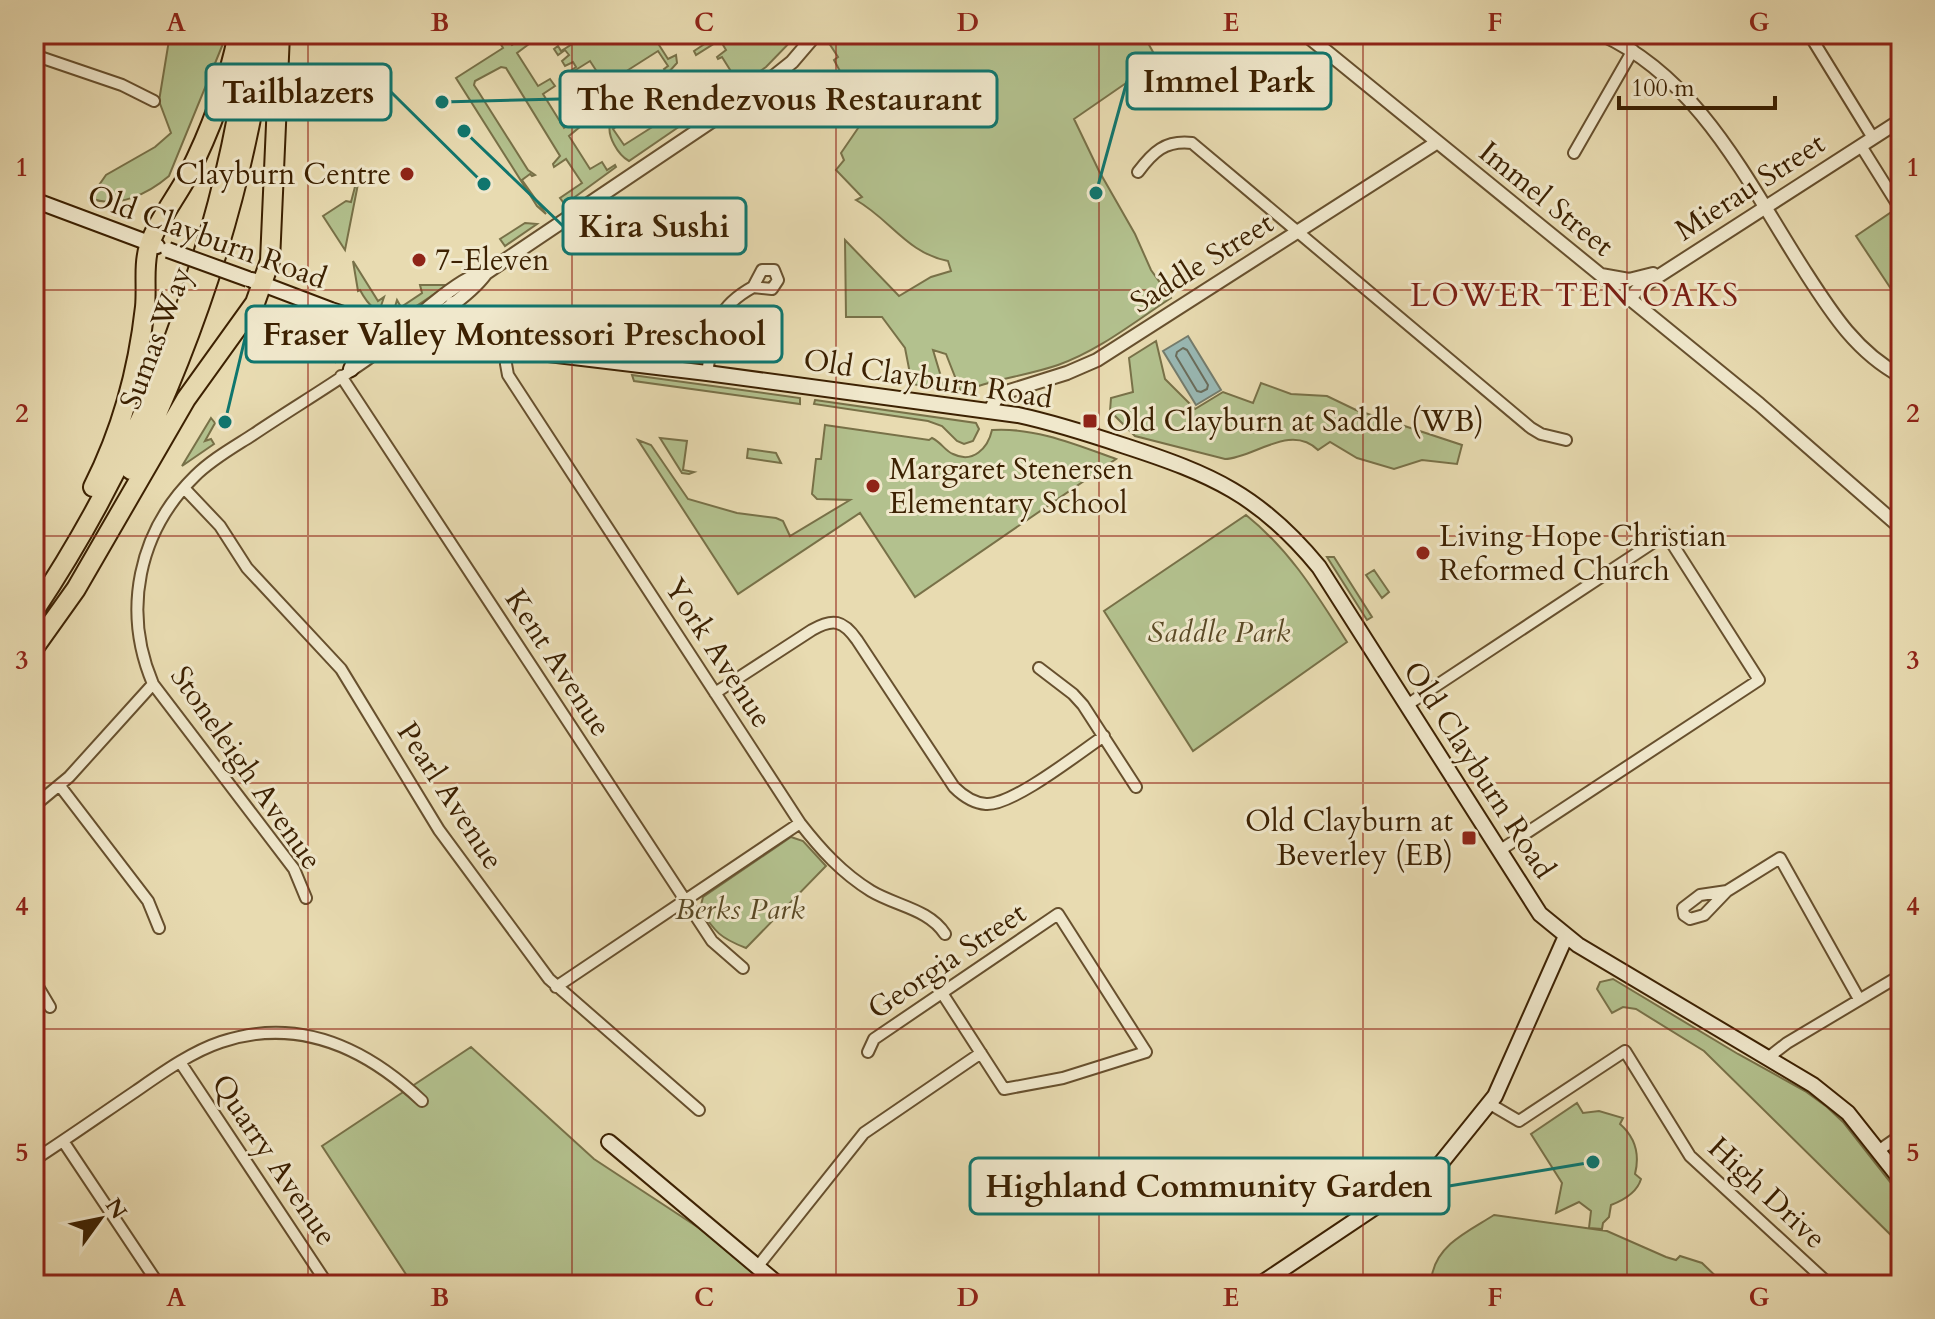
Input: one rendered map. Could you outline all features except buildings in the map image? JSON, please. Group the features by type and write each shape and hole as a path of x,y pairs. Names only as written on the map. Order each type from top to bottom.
{"highway":[{"path":"34,594 75,524 121,423 141,337 146,263 159,247 197,157 224,86 238,34"},
{"name":"Sumas Way","path":"34,611 72,553 116,469 148,402 178,327 204,250 229,154 250,34"},
{"name":"Sumas Way","path":"34,638 77,572 119,495 155,420 195,322 220,246 241,164 265,34"},
{"path":"34,648 76,589 171,425 255,303 255,282 270,261 280,34"}],"main road":[{"name":"Old Clayburn Road","path":"34,200 401,334 990,410 1054,423 1218,480 1253,502 1285,528 1319,567 1540,914 1566,936 1769,1057 1831,1098 1848,1113 1901,1180"},
{"path":"453,304 449,321 452,328 486,347"},
{"path":"331,310 360,338 360,350 346,373"},
{"path":"1259,1285 1441,1163 1490,1104 1566,936"},
{"path":"609,1142 779,1285"}],"street":[{"path":"34,45 38,34"},
{"path":"401,334 422,326 453,304 486,273 752,94 792,62 816,34"},
{"name":"Immel Street","path":"1305,34 1759,404 1901,528"},
{"path":"1601,34 1633,50 1671,80 1697,106 1842,329 1878,363 1901,376"},
{"path":"1809,34 1873,138"},
{"path":"1574,153 1633,50"},
{"path":"34,55 122,85 154,101"},
{"name":"Mierau Street","path":"1629,300 1637,290 1901,120"},
{"path":"1138,172 1149,157 1163,147 1177,141 1192,143 1531,428 1541,434 1566,440"},
{"name":"Saddle Street","path":"990,410 1003,393 1097,360 1436,143"},
{"path":"1861,146 1901,210"},
{"path":"1597,273 1629,280 1642,279 1675,266"},
{"path":"184,488 210,463 401,334 415,318 455,287 476,273 486,273"},
{"path":"707,373 716,321 732,300 753,287"},
{"name":"York Avenue","path":"507,349 508,375 800,823 827,857 849,876 873,892 936,920 945,934"},
{"name":"Kent Avenue","path":"346,373 712,941 743,968"},
{"name":"Stoneleigh Avenue","path":"184,488 157,524 142,562 137,624 145,665 153,684 294,869 306,898"},
{"name":"Pearl Avenue","path":"184,488 220,526 247,568 341,669 439,830 556,987 699,1110"},
{"path":"1407,705 1666,534 1759,680 1499,851"},
{"path":"715,693 825,622 836,620 846,626 857,640 954,787 973,801 984,804 1005,802 1104,736"},
{"path":"1039,668 1073,694 1136,787"},
{"path":"34,806 60,786 153,684"},
{"path":"60,786 148,901 159,928"},
{"path":"556,987 800,823"},
{"path":"1727,891 1780,858 1859,999"},
{"name":"Georgia Street","path":"868,1052 874,1039 1058,914 1146,1052 1063,1078 1004,1089 981,1053"},
{"path":"1769,1057 1901,975"},
{"path":"34,980 50,1007"},
{"path":"758,1266 864,1133 981,1053 942,993"},
{"path":"34,1160 180,1062 237,1037 282,1033 307,1035 356,1051 393,1073 422,1101"},
{"name":"High Drive","path":"1490,1104 1519,1121 1625,1051 1690,1156 1830,1285"},
{"name":"Quarry Avenue","path":"180,1062 328,1285"},
{"path":"1878,1151 1901,1135"},
{"path":"63,1141 159,1285"}],"green space":[{"path":"170,34 227,34 169,176 152,189 132,198 111,202 90,198 106,175 155,147 171,133 159,101"},
{"path":"495,34 505,34 512,45 525,37 529,44 517,53 538,86 550,79 555,86 543,94 564,128 577,120 581,126 569,136 590,169 602,162 607,170 616,167 568,202 563,202 560,198 582,183 566,159 554,167 560,156 506,68 501,67 475,81 474,85 528,170 535,175 530,174 522,180 546,214 537,206 456,78 503,48"},
{"path":"573,34 628,34 633,42 645,34 652,34 668,59 676,55 677,63 667,74 664,69 668,66 658,51 625,72 635,89 629,87 612,97 614,100 599,109 602,114 598,114 589,103 593,101 596,105 612,95 590,61 574,71 576,75 573,77 569,72 576,67 573,62 565,66 562,61 569,55 565,50 558,55 554,49 558,46 561,51 577,41"},
{"path":"705,34 798,34 766,67 629,161 614,145 610,124 614,121 617,126 613,129 624,145 657,124 640,103 651,96 655,101 651,104 662,120 696,99 685,82 680,85 677,80 682,77 687,84 690,82 685,75 690,72 692,75 688,78 699,94 732,73 722,57 717,57 726,50 720,40 696,55 694,51 709,41"},
{"path":"829,34 1143,34 1158,61 1074,119 1151,270 1171,298 1102,344 1058,365 961,392 946,354 933,350 945,390 912,384 905,348 882,317 846,317 845,240 899,296 931,277 951,271 948,261 921,251 856,200 862,197 836,170 844,160 841,153 865,118 834,60 838,57 827,40"},
{"path":"356,183 345,250 323,216 346,201 351,202"},
{"path":"1893,211 1901,223 1901,304 1856,236"},
{"path":"525,223 537,224 505,246 500,239"},
{"path":"353,261 378,301 384,297 381,306 394,310 397,300 401,307 422,293 420,285 447,285 413,308 391,315 380,312 358,291"},
{"path":"331,324 348,333 351,343 347,353 336,362 333,355 337,357 347,348 334,336"},
{"path":"1156,341 1165,379 1195,409 1223,392 1253,403 1261,383 1291,394 1327,396 1356,410 1462,445 1457,464 1422,460 1394,469 1357,458 1330,442 1318,450 1296,440 1225,459 1135,436 1110,411 1111,398 1133,392 1129,358"},
{"path":"632,375 800,398 800,404 634,381"},
{"path":"815,400 976,423 979,429 973,441 964,444 942,426 928,421 814,404"},
{"path":"211,418 215,423 205,441 211,439 214,444 182,466"},
{"path":"825,425 932,438 960,457 973,456 983,448 992,430 1024,431 1116,459 915,597 860,513 738,594 638,440 651,445 688,499 737,513 776,518 783,521 790,536 850,500 817,499 812,494 816,459 821,459"},
{"path":"660,438 687,441 683,470 694,472 682,473"},
{"path":"748,449 776,453 781,463 747,458"},
{"name":"Saddle Park","path":"1246,515 1290,559 1347,642 1193,751 1104,611"},
{"path":"1327,557 1334,557 1372,617 1367,620"},
{"path":"1374,570 1389,592 1382,598 1366,575"},
{"name":"Berks Park","path":"791,837 803,841 826,866 746,948 730,941 714,929 700,909 703,897"},
{"path":"1613,979 1805,1091 1827,1107 1843,1122 1901,1196 1901,1245 1704,1051 1636,1009 1623,1007 1612,1013 1597,989 1600,982"},
{"path":"471,1047 594,1159 702,1230 767,1285 408,1285 411,1282 322,1146"},
{"path":"1577,1103 1583,1113 1599,1111 1623,1118 1620,1124 1630,1135 1637,1153 1635,1174 1641,1179 1639,1184 1621,1201 1611,1205 1602,1229 1589,1228 1591,1211 1579,1202 1556,1213 1562,1183 1531,1134"},
{"path":"1494,1215 1607,1231 1666,1257 1676,1260 1680,1256 1702,1263 1725,1285 1417,1285 1432,1275 1435,1264 1448,1247"}],"water":[{"path":"1188,336 1221,390 1196,405 1163,351"}],"place":[{"name":"The Rendezvous Restaurant","path":"442,102"},
{"name":"Kira Sushi","path":"464,131"},
{"name":"Clayburn Centre","path":"407,174"},
{"name":"Tailblazers","path":"484,184"},
{"name":"Immel Park","path":"1096,193"},
{"name":"7-Eleven","path":"419,260"},
{"name":"Old Clayburn at Saddle (WB)","path":"1090,421"},
{"name":"Fraser Valley Montessori Preschool","path":"225,422"},
{"name":"Margaret Stenersen Elementary School","path":"873,486"},
{"name":"Living Hope Christian Reformed Church","path":"1423,553"},
{"name":"Old Clayburn at Beverley (EB)","path":"1469,838"},
{"name":"Highland Community Garden","path":"1593,1162"}],"district":[{"name":"LOWER TEN OAKS","path":"1575,296"}]}
